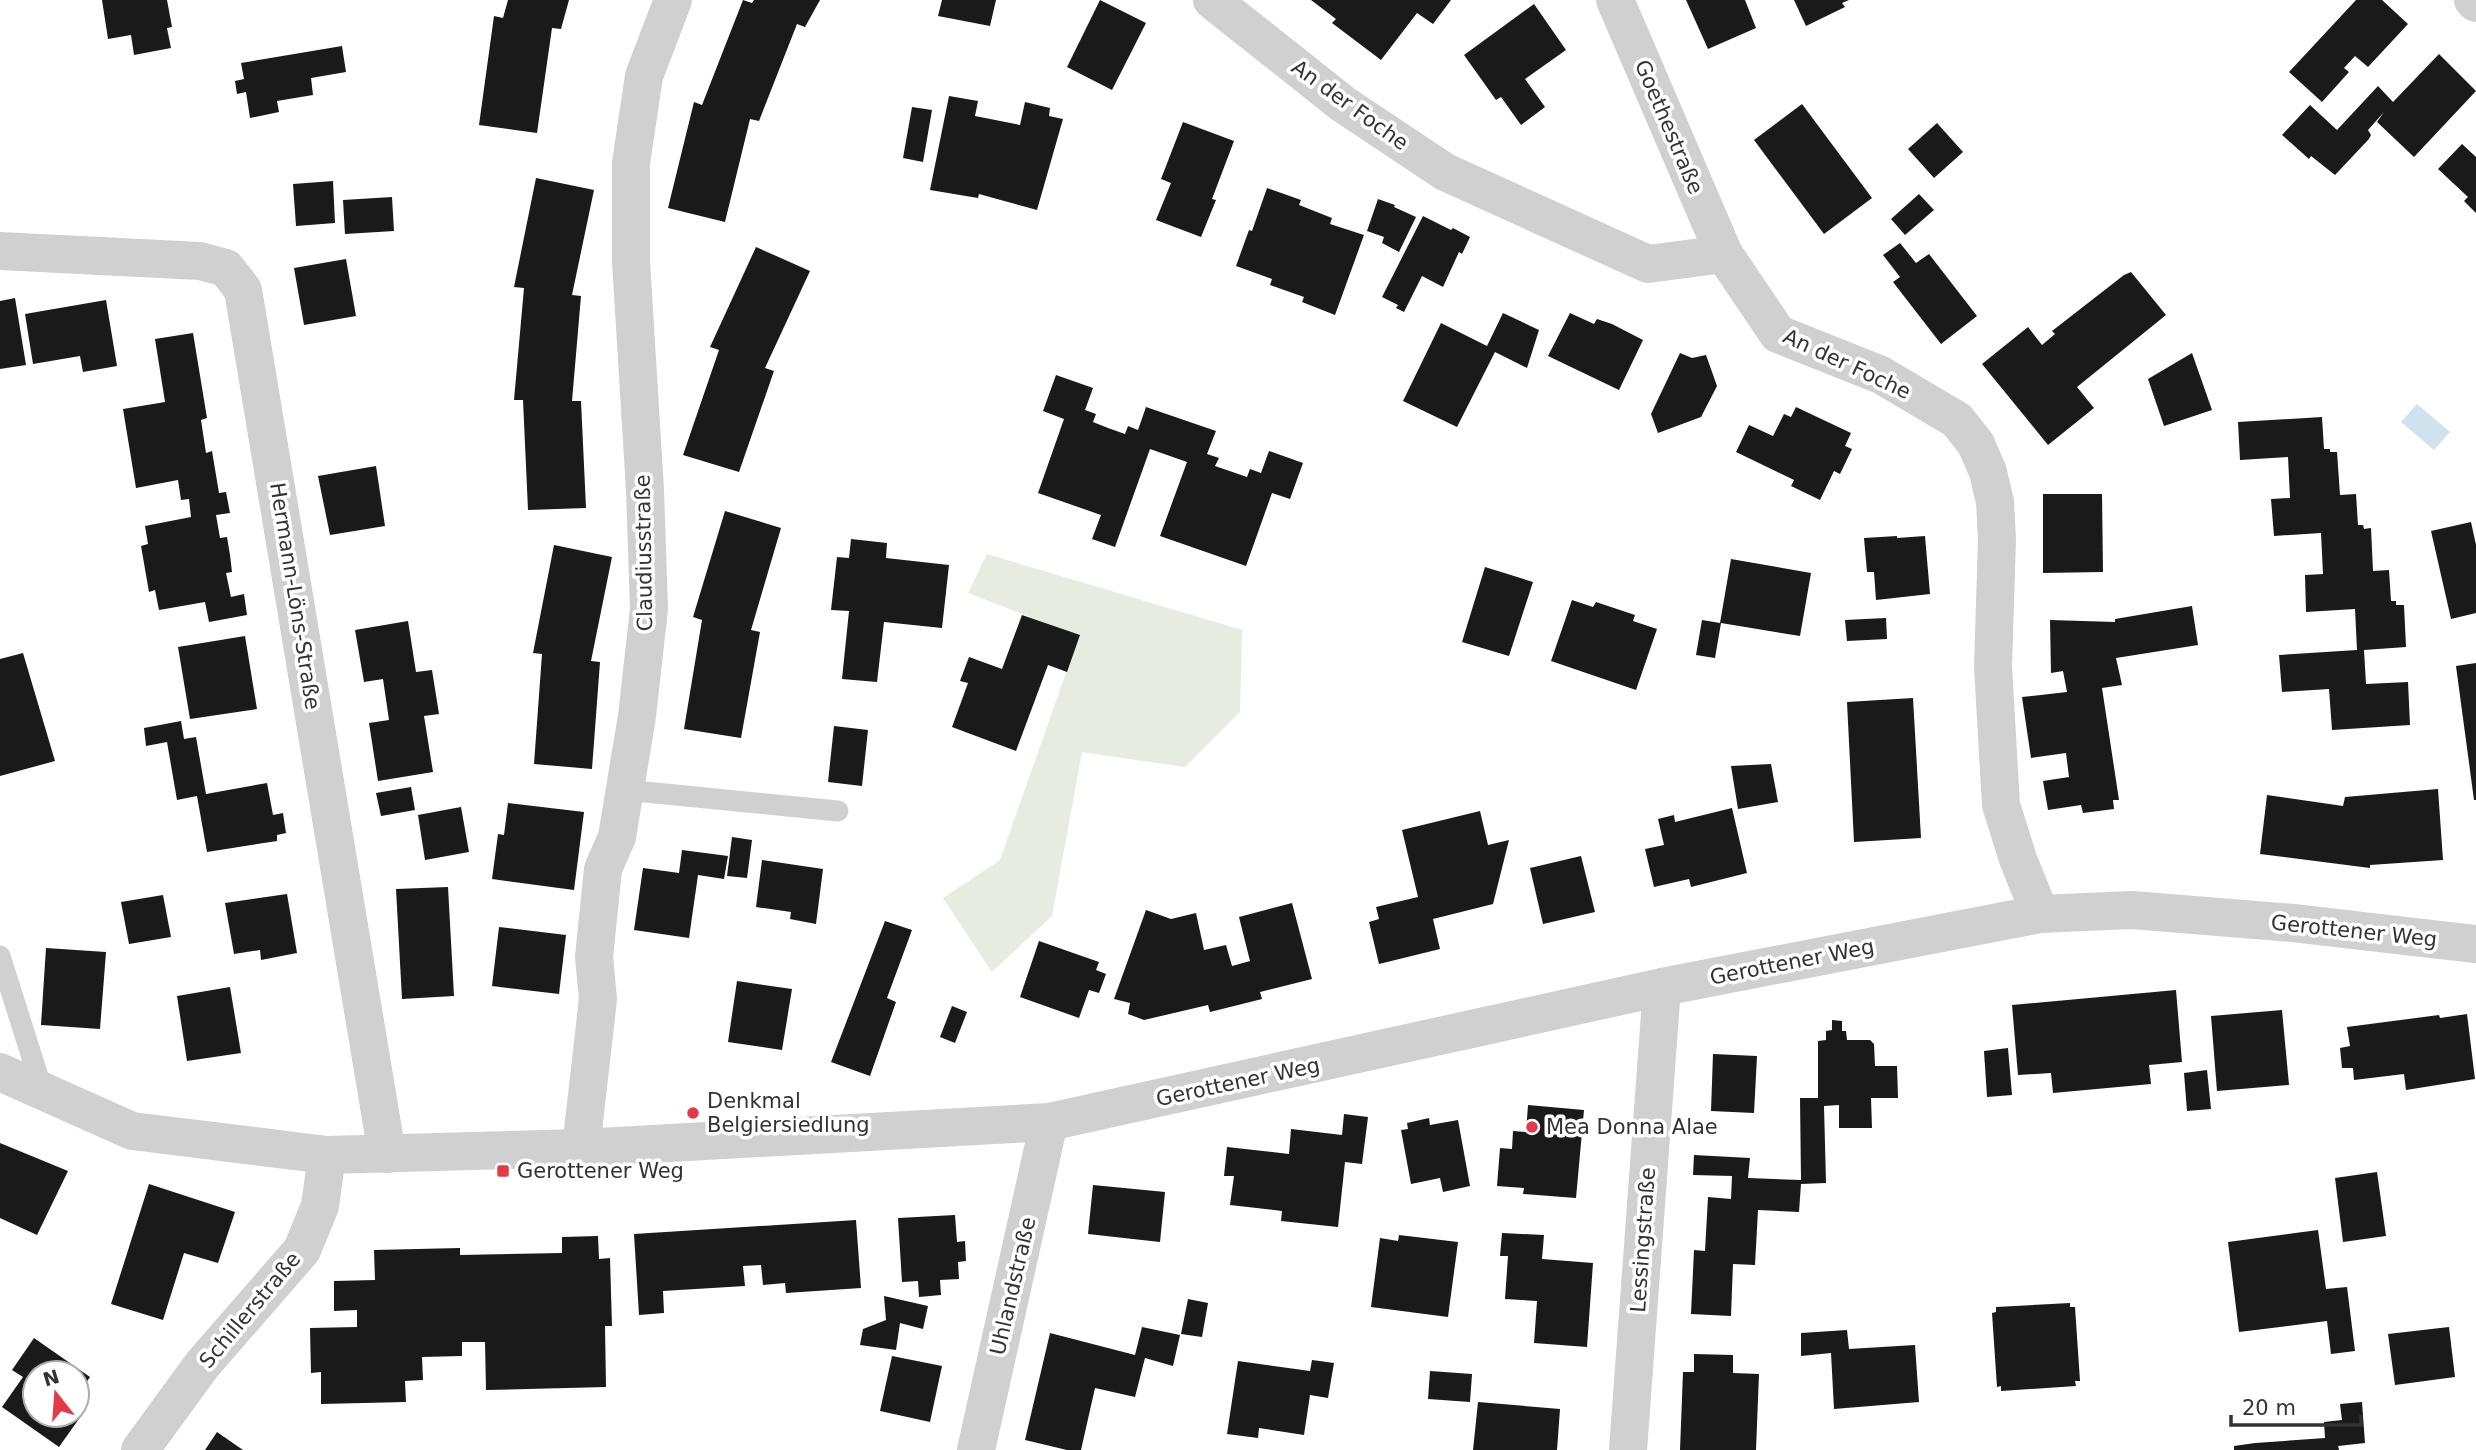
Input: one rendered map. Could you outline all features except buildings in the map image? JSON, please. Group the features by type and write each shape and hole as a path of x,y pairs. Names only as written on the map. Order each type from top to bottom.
{"street":[{"name":"Claudiusstraße","path":"581,1148 598,999 594,957 603,869 617,837 637,716 649,609 646,490 631,262 631,163 644,76 673,0"},
{"name":"An der Foche","path":"1212,0 1343,104 1445,172 1648,264 1724,254 1778,334 1881,375 1956,420 1976,444 1988,472 1995,502 1997,539 1993,667 2001,804 2018,859 2040,914"},
{"name":"Goethestraße","path":"1615,0 1724,254"},
{"name":"Hermann-Löns-Straße","path":"0,251 200,261 226,268 243,290 387,1154"},
{"name":"Gerottener Weg","path":"0,1072 132,1131 327,1155 581,1148 1049,1122 1662,987 2040,914 2132,910 2306,925 2476,944"},
{"name":"Lessingstraße","path":"1628,1450 1662,987"},
{"name":"Uhlandstraße","path":"976,1450 1049,1122"},
{"name":"Schillerstraße","path":"140,1450 202,1365 302,1250 320,1206 327,1155"}],"lane":[{"path":"625,790 838,811"},
{"path":"0,956 42,1089"}],"shaded area":[{"path":"987,554 1242,630 1240,712 1185,767 1082,752 1052,916 992,972 943,898 1000,860 1079,636 968,593"}],"water":[{"path":"2417,404 2450,432 2434,450 2401,422"}],"place":[{"name":"Denkmal Belgiersiedlung","path":"693,1113"},
{"name":"Mea Donna Alae","path":"1532,1127"},
{"name":"Gerottener Weg","path":"503,1171"}]}
